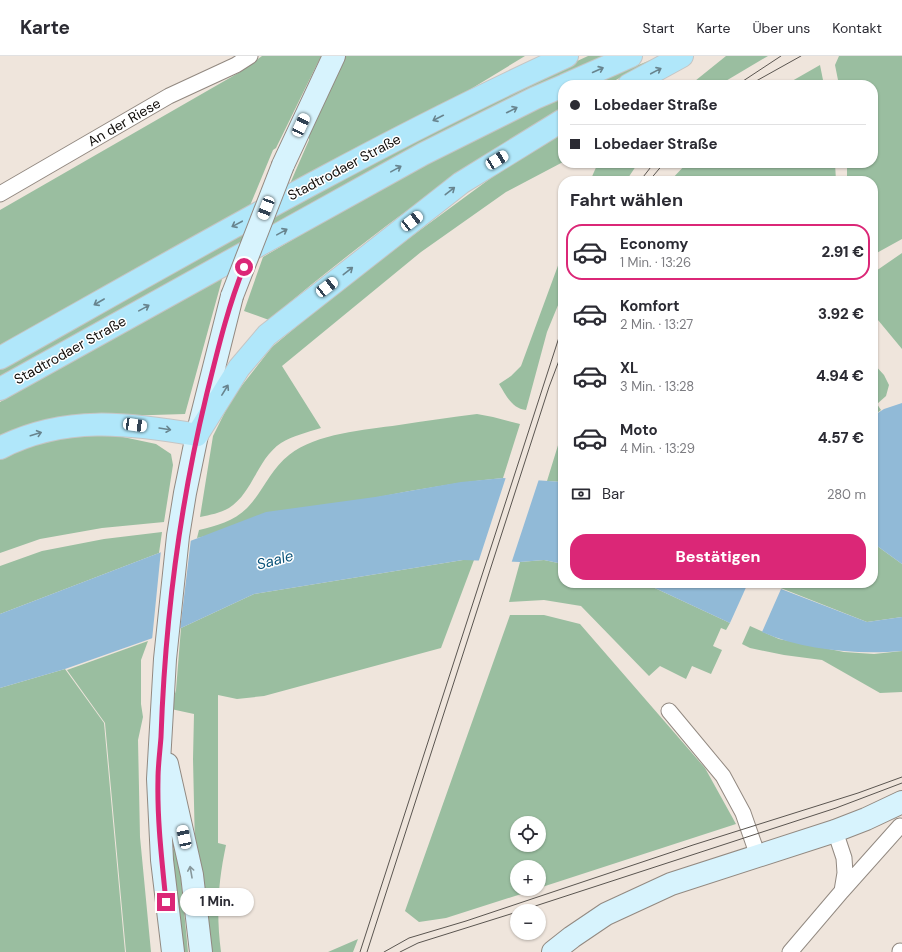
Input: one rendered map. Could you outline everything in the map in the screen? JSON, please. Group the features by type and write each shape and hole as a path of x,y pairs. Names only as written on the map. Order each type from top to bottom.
{"main road":[{"path":"172,952 161,852 158,779 163,691 175,564 185,493 197,435 232,296 283,165 334,56"},
{"name":"Stadtrodaer Straße","path":"0,358 202,243 384,145 473,100 567,56"},
{"name":"Stadtrodaer Straße","path":"576,80 631,56"},
{"path":"638,80 682,56"},
{"name":"Stadtrodaer Straße","path":"0,389 423,154 558,88"},
{"path":"197,435 239,368 266,335 461,183 558,123"},
{"path":"0,448 14,440 59,427 100,424 135,425 197,435"},
{"path":"161,737 192,875 201,952"},
{"path":"553,952 572,937 613,911 671,884 835,831 866,819 902,802"}],"street":[{"name":"An der Riese","path":"0,194 169,96 236,65 250,56"},
{"path":"669,711 723,776 743,813 758,856"},
{"path":"790,952 900,826"},
{"path":"835,831 844,858 845,873 842,891"}],"green space":[{"path":"262,56 321,56 276,148 273,150 249,208 0,348 0,210 240,72"},
{"path":"345,56 525,56 461,95 289,186 309,140 309,130"},
{"path":"588,56 610,56 565,80 558,80 558,84 0,379 0,368 279,210 534,81"},
{"path":"726,56 768,56 727,80 696,80"},
{"path":"839,56 902,56 902,239 878,252 878,176 847,176 847,168 878,168 878,80 838,80 835,65"},
{"path":"653,59 616,80 602,80"},
{"path":"820,65 823,80 794,80"},
{"path":"558,99 558,113 486,157 411,208 339,263 269,320 244,311 263,257 386,185"},
{"path":"558,135 558,165 506,192 421,252 282,366 321,428 295,436 281,443 266,458 250,485 237,502 222,511 200,517 213,436 232,398 272,347 332,297 510,164"},
{"path":"596,168 635,168 629,176 592,176"},
{"path":"682,168 835,168 836,176 675,176"},
{"path":"902,253 902,349 878,320 878,270"},
{"path":"558,266 558,305 547,332 526,410 513,404 499,384 511,376 521,366"},
{"path":"223,276 185,414 120,416 0,439 0,402"},
{"path":"878,368 884,375 889,385 886,396 878,403"},
{"path":"878,406 881,410 878,412"},
{"path":"477,414 520,424 503,478 426,488 387,495 197,538 199,530 225,522 243,512 253,501 272,473 289,455 313,442 327,437 356,431"},
{"path":"109,434 156,444 171,454 173,465 164,522 102,528 40,539 0,553 0,457 49,437"},
{"path":"558,445 558,482 547,481"},
{"path":"162,532 159,553 0,614 0,566 42,551 104,539"},
{"path":"878,547 902,564 902,617 867,622 781,588 878,588"},
{"path":"463,560 474,560 441,648 264,696 237,699 218,695 218,843 226,845 221,872 218,911 221,952 206,952 195,847 193,759 194,714 171,709 176,690 181,628 254,594"},
{"path":"544,560 558,563 558,588 655,588 730,623 726,630 721,628 713,646 722,650 711,674 692,666 686,679 660,666 649,676 581,606 544,600 509,602 520,562"},
{"path":"510,615 544,615 580,624 705,768 736,824 546,886 546,860 510,860 510,896 515,896 446,918 419,922 405,911"},
{"path":"750,626 779,639 844,652 874,654 902,651 902,692 880,693 822,660 784,655 750,648 742,644"},
{"path":"148,641 141,660 141,704 143,717 138,740 140,837 151,952 126,952 105,723 67,670"},
{"path":"65,669 104,723 125,952 0,952 0,688"},
{"path":"175,845 179,859 188,952 182,952 172,853"},
{"path":"358,939 353,952 328,952"}],"water":[{"path":"902,403 902,564 878,547 878,413 884,409"},
{"name":"Saale","path":"503,478 558,482 558,563 544,560 520,562 463,560 254,594 181,628 65,669 0,688 0,614 266,512 375,497 461,482"},
{"path":"655,588 746,588 730,623"},
{"path":"781,589 867,622 902,617 902,651 867,652 830,650 795,643 762,632"}],"pier":[{"path":"506,477 539,479 511,564 478,563"},
{"path":"191,539 180,630 152,640 161,550"}],"tram line":[{"path":"745,80 781,56"},
{"path":"758,80 801,56"},
{"path":"644,176 650,168"},
{"path":"653,176 660,168"},
{"path":"360,952 558,340"},
{"path":"367,952 549,387 558,363"},
{"path":"384,952 409,938 466,921 693,845 858,793 902,777"},
{"path":"541,904 836,808 902,783"},
{"path":"400,952 418,943 510,914"}],"route":[{"path":"166,902 162,860 158,779 165,659 178,536 197,435 232,296 244,267"}]}
